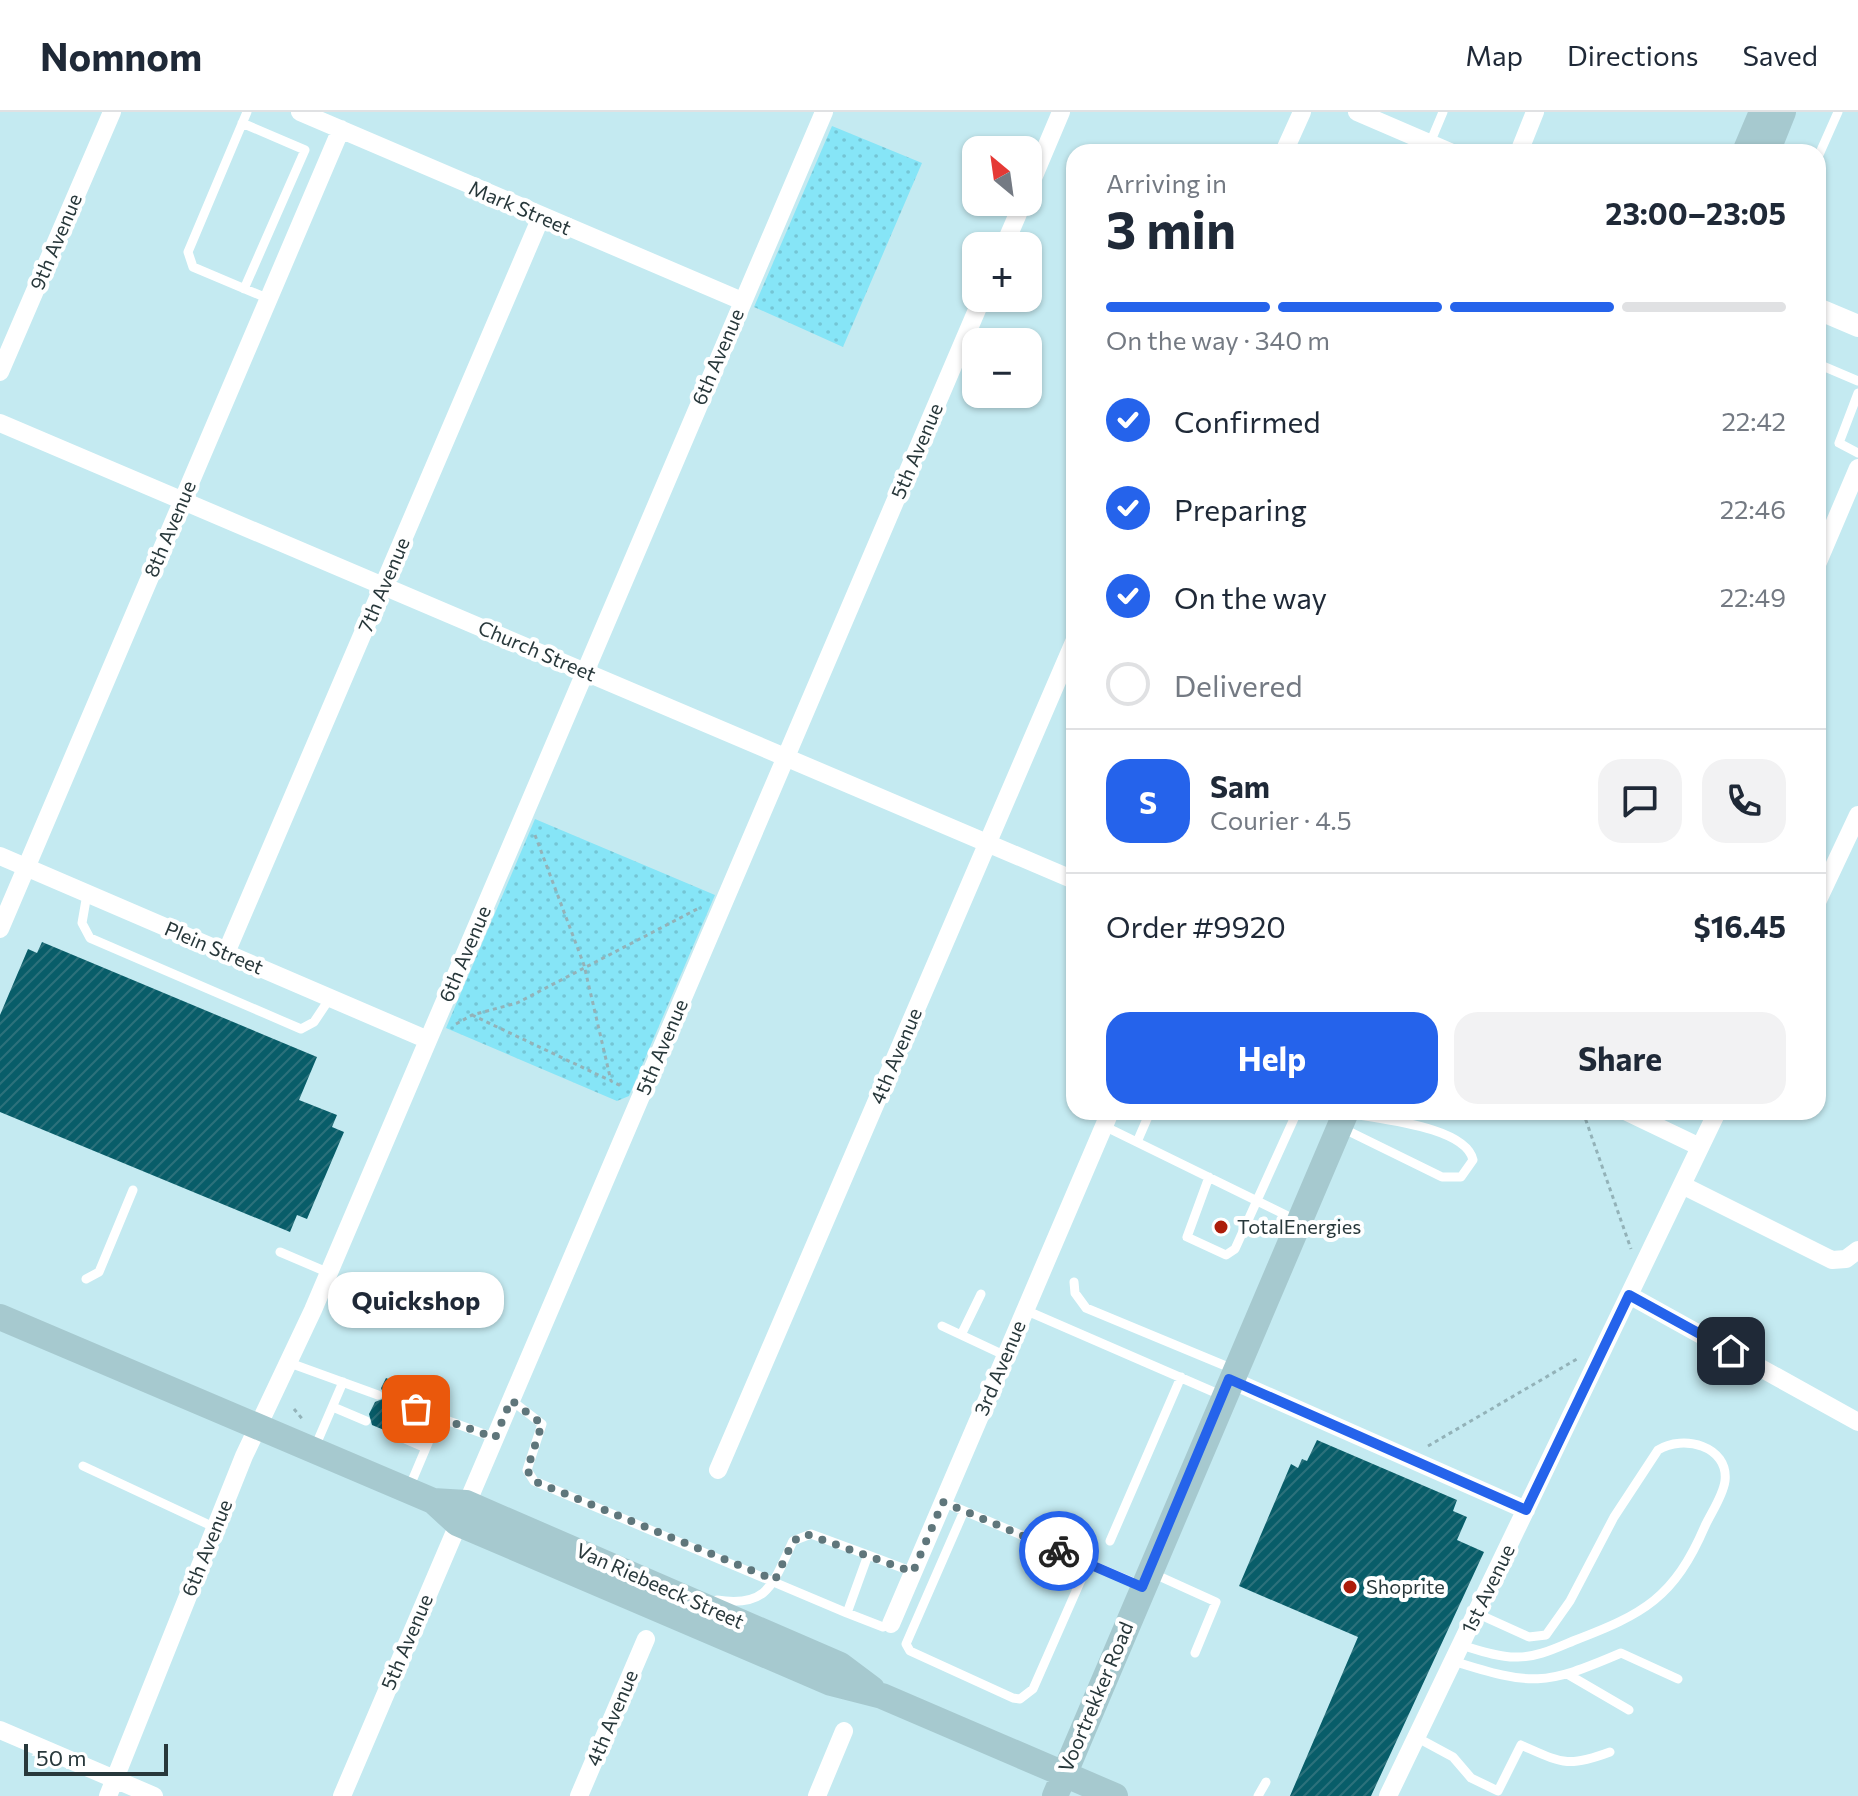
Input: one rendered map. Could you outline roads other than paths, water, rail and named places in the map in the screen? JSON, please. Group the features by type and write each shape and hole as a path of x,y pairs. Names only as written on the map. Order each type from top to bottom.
{"main road":[{"path":"1748,144 1762,112"},
{"path":"1770,144 1783,112"},
{"name":"Voortrekker Road","path":"1059,1785 1343,1120"},
{"name":"Van Riebeeck Street","path":"0,1317 408,1491 680,1595 840,1665 866,1682 877,1695"},
{"name":"Van Riebeeck Street","path":"462,1513 831,1683 877,1695 1059,1785 1115,1796"}],"street":[{"name":"9th Avenue","path":"0,372 112,112"},
{"name":"Mark Street","path":"300,112 742,301"},
{"name":"6th Avenue","path":"112,1788 256,1428 329,1273 824,112"},
{"path":"1042,157 1061,112"},
{"path":"1288,144 1302,112"},
{"path":"1357,112 1430,143"},
{"path":"1522,144 1535,112"},
{"name":"8th Avenue","path":"0,929 341,129"},
{"name":"7th Avenue","path":"226,953 541,217"},
{"name":"5th Avenue","path":"342,1796 976,312"},
{"path":"1826,312 1858,326"},
{"name":"Church Street","path":"0,423 1066,877"},
{"path":"1826,543 1858,468"},
{"name":"4th Avenue","path":"718,1470 1066,661"},
{"path":"1826,883 1858,815"},
{"name":"Plein Street","path":"0,856 428,1040"},
{"name":"3rd Avenue","path":"891,1624 1107,1120"},
{"path":"1644,1120 1700,1147"},
{"path":"1713,1120 1682,1185 1832,1260 1846,1259 1858,1250"},
{"name":"1st Avenue","path":"1388,1796 1682,1185"},
{"path":"1629,1295 1858,1422"},
{"path":"1229,1382 1526,1510"},
{"name":"4th Avenue","path":"579,1796 646,1639"},
{"path":"0,1730 112,1788 154,1796"},
{"path":"817,1796 844,1731"}],"lane":[{"path":"247,112 188,252 193,267 269,299"},
{"path":"1430,143 1443,112"},
{"path":"1824,144 1838,112"},
{"path":"242,123 305,150 244,289"},
{"path":"1826,367 1858,381"},
{"path":"1858,393 1839,443 1858,453"},
{"path":"87,894 82,923 90,938 273,1017 307,1028 330,998"},
{"path":"1108,1120 1137,1142 1298,1221"},
{"path":"1137,1142 1147,1120"},
{"path":"1209,1177 1186,1233 1190,1241 1221,1255 1231,1253 1293,1120"},
{"path":"1349,1120 1442,1177 1461,1177 1473,1160 1464,1144 1422,1126 1370,1120"},
{"path":"86,1279 99,1272 133,1190"},
{"path":"280,1252 329,1273"},
{"path":"1074,1282 1075,1293 1086,1308 1229,1382"},
{"path":"961,1335 981,1294"},
{"path":"1025,1310 1181,1377 1229,1382"},
{"path":"942,1326 1006,1356"},
{"path":"287,1362 378,1395"},
{"path":"1110,1541 1181,1377"},
{"path":"313,1450 343,1382"},
{"path":"511,1400 542,1424 527,1470 534,1481 775,1580 847,1613 883,1627 891,1624"},
{"path":"333,1407 366,1421"},
{"path":"416,1409 495,1438"},
{"path":"408,1491 439,1417"},
{"path":"403,1438 426,1448"},
{"path":"1457,1653 1532,1656 1629,1620 1657,1599 1683,1571 1725,1482 1724,1465 1715,1453 1699,1445 1682,1442 1668,1444 1658,1450 1614,1517 1570,1601 1546,1635 1529,1637 1476,1613"},
{"path":"83,1466 216,1528"},
{"path":"943,1502 1088,1564 1216,1602 1195,1653"},
{"path":"964,1511 906,1644 910,1651 1013,1698 1020,1699 1033,1689 1088,1564"},
{"path":"680,1595 743,1604 758,1599 775,1580 793,1541 806,1534 913,1572"},
{"path":"847,1613 868,1555"},
{"path":"1457,1653 1505,1679 1534,1681 1569,1675 1621,1653 1678,1679"},
{"path":"1569,1675 1629,1710"},
{"path":"1416,1737 1453,1757 1471,1778 1498,1791 1521,1745 1564,1764 1585,1762 1610,1752"},
{"path":"1258,1796 1266,1782"}],"place":[{"name":"TotalEnergies","path":"1221,1227"},
{"name":"Quickshop","path":"416,1409"},
{"name":"Shoprite","path":"1350,1587"}]}
